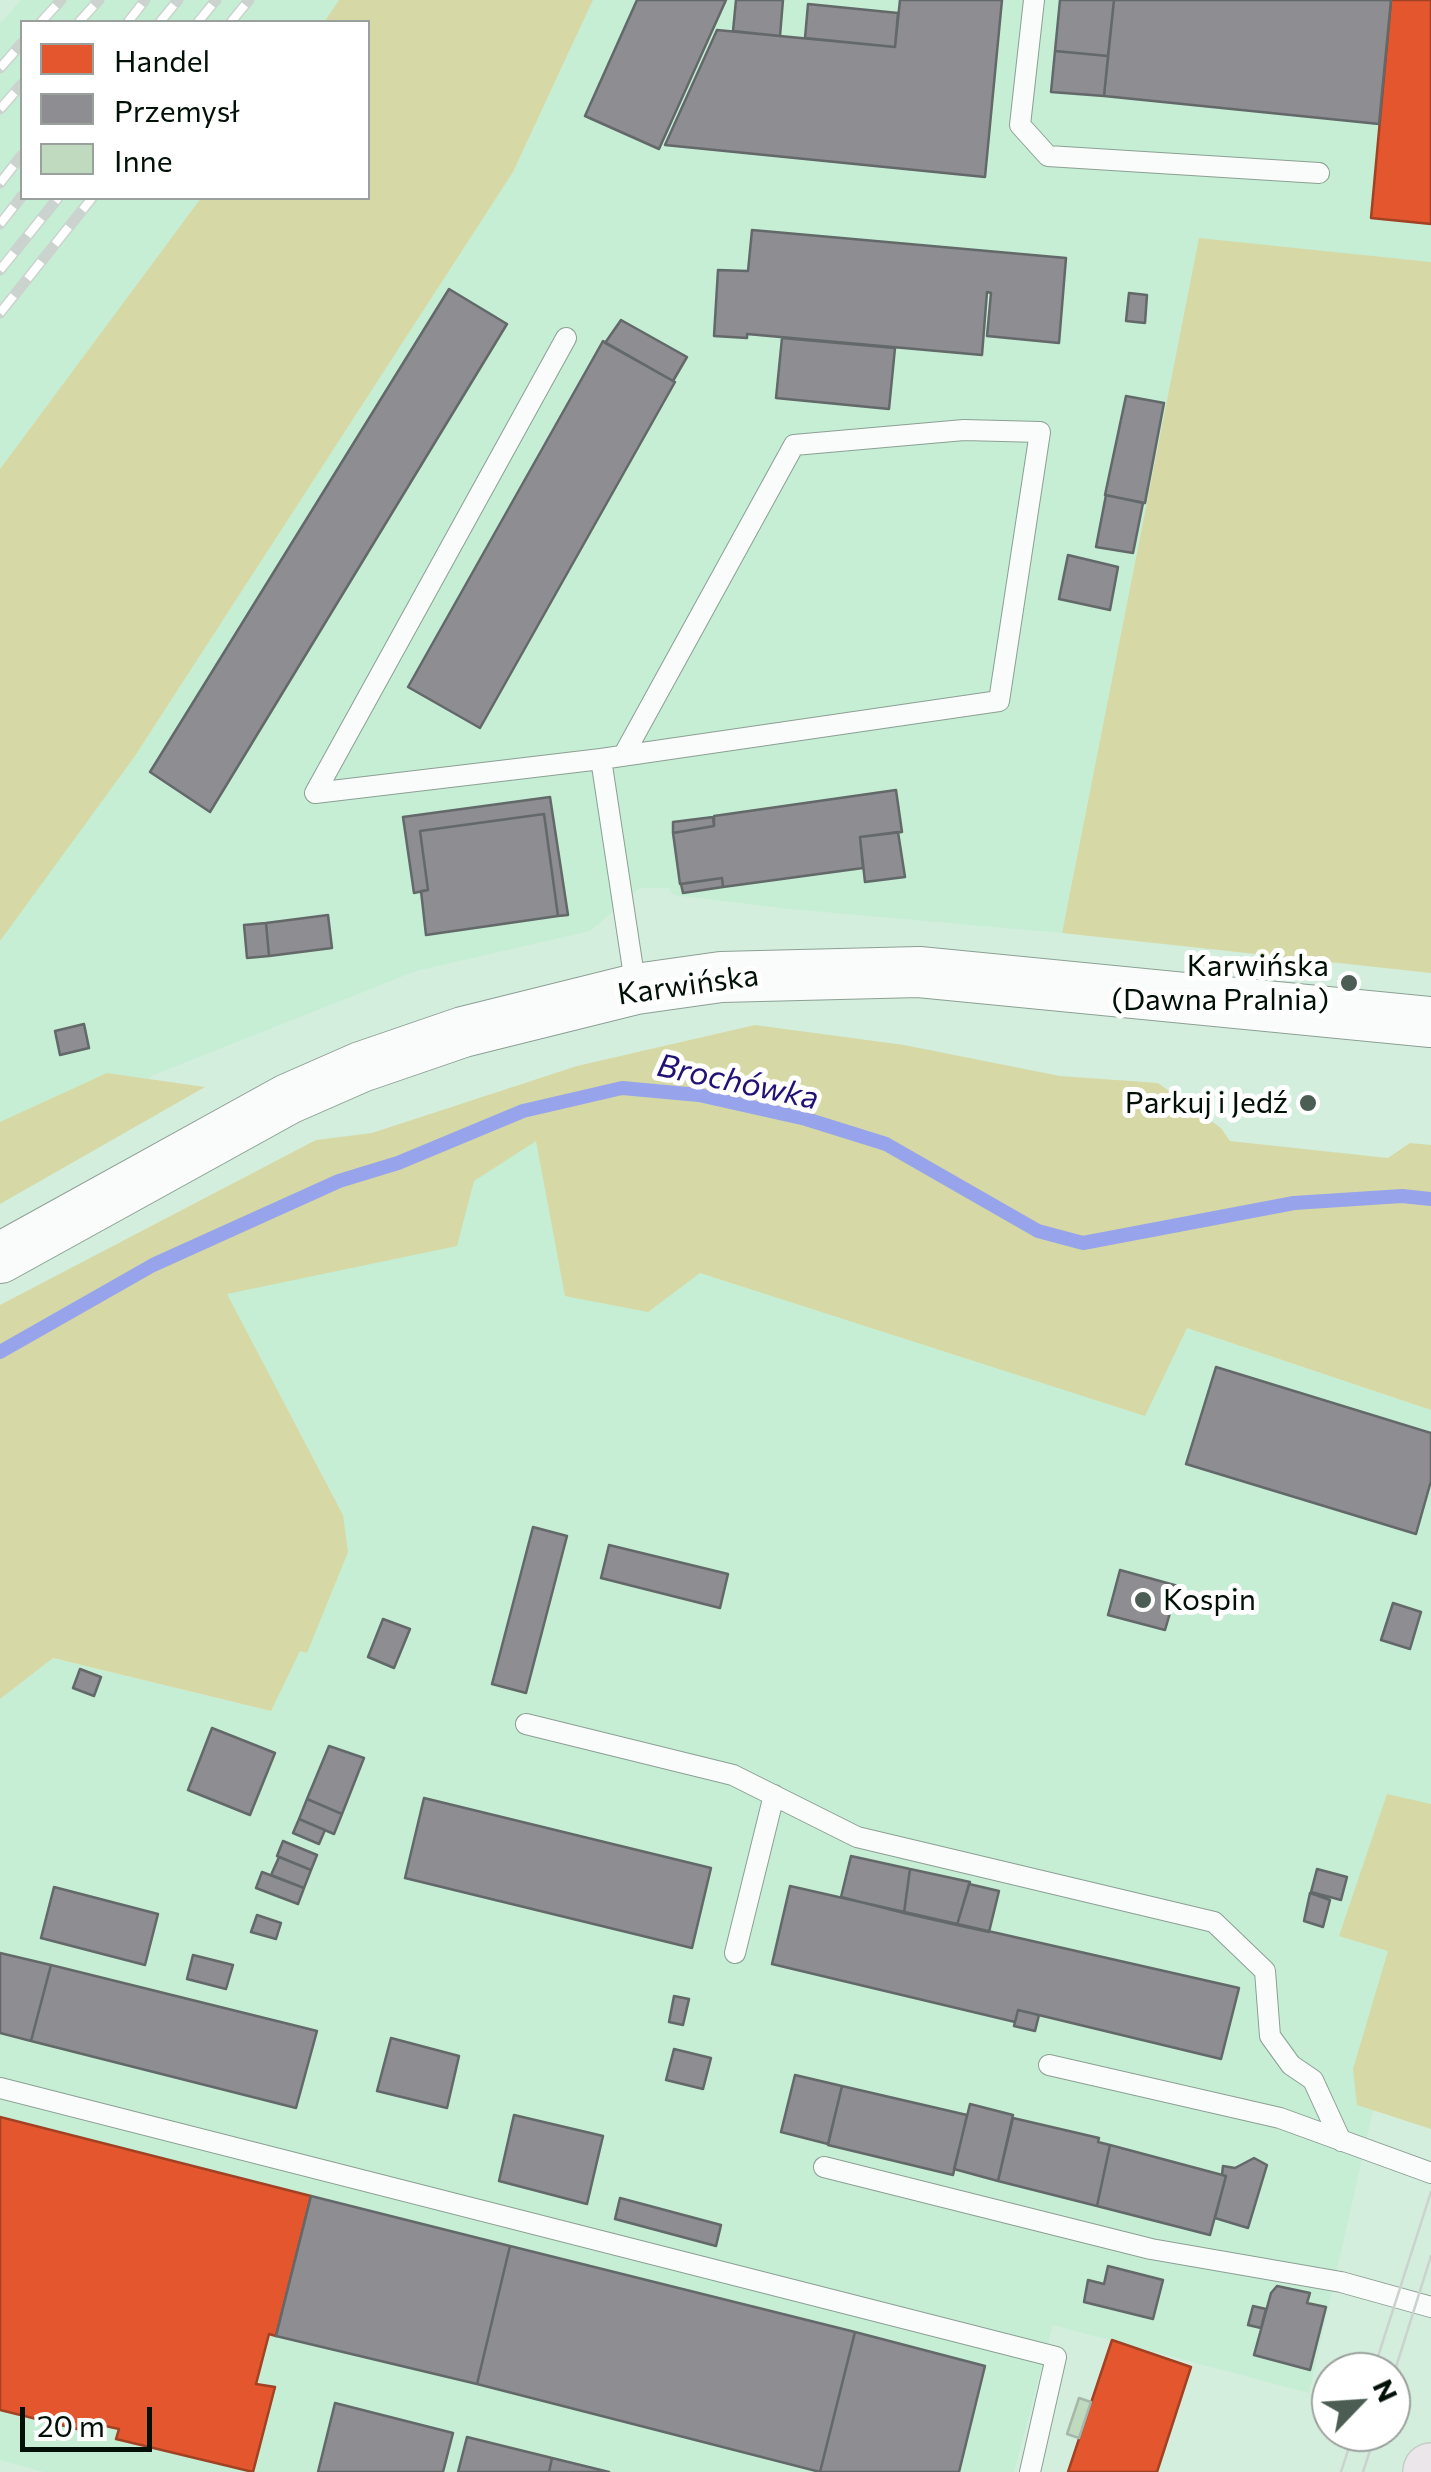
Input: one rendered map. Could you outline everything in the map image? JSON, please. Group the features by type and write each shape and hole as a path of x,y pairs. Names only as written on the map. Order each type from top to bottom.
{"street":[{"name":"Karwińska","path":"0,1258 288,1099 361,1067 463,1032 636,989 720,976 919,972 1431,1022"}],"lane":[{"path":"1034,0 1020,125 1048,156 1319,173"},
{"path":"566,338 315,792 623,756 999,700 1040,432 964,430 794,445 623,756"},
{"path":"600,759 636,989"},
{"path":"526,1724 733,1775 857,1837 1214,1922 1265,1971 1270,2036 1291,2065 1314,2080 1341,2141"},
{"path":"735,1952 774,1795"},
{"path":"1049,2065 1280,2118 1431,2172"},
{"path":"0,2088 1056,2357 1030,2472"},
{"path":"824,2168 1151,2248 1341,2282 1431,2307"}],"shaded area":[{"path":"21,0 339,0 325,20 20,20 20,200 200,200 0,469 0,24"},
{"path":"339,0 593,0 513,172 135,756 0,941 0,469 200,200 370,200 370,20 325,20"},
{"path":"593,0 1431,0 1431,262 1199,239 1062,933 790,909 673,895 669,888 640,888 590,931 416,971 151,1076 102,1141 0,1202 0,941 7,926 135,756 513,172"},
{"path":"1199,238 1431,262 1431,973 1062,933"},
{"path":"755,1025 904,1045 1060,1076 1158,1083 1221,1128 1230,1141 1388,1158 1410,1143 1431,1145 1431,1410 1187,1328 1145,1416 700,1273 648,1312 565,1296 536,1141 474,1181 457,1246 227,1294 343,1515 348,1552 307,1653 300,1651 271,1711 53,1658 0,1699 0,1305 316,1140 372,1133 577,1066"},
{"path":"107,1073 205,1087 0,1204 0,1122"},
{"path":"529,1124 748,1180 1431,1410 1431,1855 1318,2352 1311,2352 1309,2393 1053,2325 1014,2472 44,2472 0,2460 0,1699 52,1658 270,1711 300,1651 306,1653 343,1515 205,1253"},
{"path":"1387,1794 1431,1804 1431,2129 1357,2105 1353,2069 1388,1951 1339,1936"}],"building: Handel":[{"path":"1391,0 1431,0 1431,224 1371,218"},
{"path":"0,2117 311,2196 276,2336 269,2334 256,2384 275,2387 253,2472 116,2439 119,2429 83,2421 81,2430 0,2410"},
{"path":"1112,2340 1191,2367 1157,2472 1068,2472"}],"building: Przemysł":[{"path":"637,0 726,0 659,149 585,116"},
{"path":"736,0 783,0 780,36 733,31"},
{"path":"900,0 1002,0 985,177 665,145 717,30 895,47"},
{"path":"1060,0 1114,0 1108,56 1055,51"},
{"path":"1114,0 1391,0 1379,124 1104,96"},
{"path":"808,4 898,13 895,47 805,38"},
{"path":"1055,51 1108,56 1104,96 1051,92"},
{"path":"752,230 1066,258 1059,343 987,336 991,293 987,292 982,355 747,334 747,338 714,336 718,270 748,271"},
{"path":"449,289 507,324 210,812 150,772"},
{"path":"1129,293 1147,295 1145,323 1126,321"},
{"path":"621,320 687,357 673,381 605,343"},
{"path":"782,338 895,348 889,409 776,398"},
{"path":"603,341 675,382 480,728 408,687"},
{"path":"1126,396 1164,403 1145,503 1105,495"},
{"path":"1106,495 1143,503 1133,553 1096,547"},
{"path":"1068,555 1118,567 1110,610 1059,599"},
{"path":"896,790 902,832 860,837 863,868 723,887 722,878 680,884 673,833 714,826 714,816"},
{"path":"550,797 568,915 558,916 544,814 420,831 428,890 414,893 403,817"},
{"path":"544,814 558,916 426,935 421,891 428,890 420,831"},
{"path":"713,817 714,826 673,833 673,822"},
{"path":"898,832 905,877 865,882 860,837"},
{"path":"722,878 723,887 683,893 681,884"},
{"path":"328,915 332,948 269,956 266,923"},
{"path":"266,923 269,956 247,958 244,925"},
{"path":"84,1024 89,1048 60,1055 55,1031"},
{"path":"1216,1367 1431,1433 1431,1481 1416,1534 1186,1464"},
{"path":"533,1527 567,1536 526,1693 492,1684"},
{"path":"609,1545 728,1574 720,1608 601,1578"},
{"name":"Kospin","path":"1120,1570 1178,1586 1165,1630 1108,1615"},
{"path":"1393,1603 1421,1612 1410,1649 1381,1640"},
{"path":"383,1619 410,1629 394,1668 368,1657"},
{"path":"80,1669 101,1677 94,1696 73,1688"},
{"path":"212,1728 275,1753 250,1815 188,1790"},
{"path":"329,1746 364,1758 342,1814 307,1799"},
{"path":"424,1798 711,1868 692,1948 405,1878"},
{"path":"307,1799 342,1814 334,1834 299,1819"},
{"path":"299,1819 325,1830 319,1844 293,1833"},
{"path":"283,1841 317,1855 311,1870 277,1856"},
{"path":"851,1856 910,1869 904,1913 841,1897"},
{"path":"279,1857 311,1870 304,1888 271,1875"},
{"path":"910,1869 970,1882 957,1925 904,1913"},
{"path":"1317,1869 1347,1877 1341,1900 1311,1892"},
{"path":"262,1872 304,1888 298,1904 256,1888"},
{"path":"969,1884 999,1891 989,1932 957,1925"},
{"path":"790,1886 1239,1988 1221,2059 1018,2010 1015,2022 772,1964"},
{"path":"54,1887 158,1914 145,1965 41,1938"},
{"path":"1310,1893 1330,1900 1323,1927 1304,1921"},
{"path":"257,1915 281,1923 276,1939 251,1932"},
{"path":"0,1953 51,1965 31,2041 0,2033"},
{"path":"193,1955 233,1965 226,1989 187,1979"},
{"path":"51,1965 317,2031 296,2108 31,2041"},
{"path":"674,1996 689,1999 683,2025 669,2022"},
{"path":"1018,2010 1039,2015 1035,2031 1014,2026"},
{"path":"391,2038 459,2056 447,2108 377,2091"},
{"path":"674,2049 711,2058 703,2089 666,2080"},
{"path":"795,2075 842,2086 828,2144 781,2132"},
{"path":"842,2086 967,2115 953,2175 828,2145"},
{"path":"970,2104 1013,2115 998,2181 954,2169"},
{"path":"514,2115 603,2136 587,2204 499,2181"},
{"path":"1013,2118 1099,2138 1098,2142 1110,2145 1097,2206 998,2181"},
{"path":"1110,2145 1226,2176 1210,2235 1097,2206"},
{"path":"1254,2158 1267,2165 1248,2228 1215,2218 1226,2176 1222,2175 1223,2166 1235,2168"},
{"path":"311,2196 510,2246 477,2384 276,2336"},
{"path":"620,2198 721,2225 716,2246 615,2219"},
{"path":"510,2246 855,2332 820,2472 477,2384"},
{"path":"1108,2266 1163,2280 1153,2319 1084,2302 1088,2280 1104,2284"},
{"path":"1277,2286 1310,2293 1307,2303 1326,2307 1315,2352 1311,2352 1310,2370 1254,2355 1271,2293"},
{"path":"1253,2306 1266,2309 1261,2328 1248,2325"},
{"path":"855,2332 985,2366 959,2472 820,2472"},
{"path":"335,2403 453,2433 443,2472 318,2472"},
{"path":"467,2437 552,2458 549,2472 458,2472"},
{"path":"552,2458 609,2472 549,2472"}],"building: Inne":[{"path":"1079,2398 1091,2402 1079,2438 1067,2434"}],"waterway":[{"name":"Brochówka","path":"0,1352 153,1265 339,1181 398,1163 523,1111 622,1088 699,1095 806,1119 886,1144 1038,1231 1083,1243 1294,1203 1402,1196 1431,1199"}],"tram line":[{"path":"1379,2352 1431,2192"},
{"path":"1401,2352 1431,2256"},
{"path":"1341,2472 1348,2452"},
{"path":"1363,2472 1370,2452"}],"railway":[{"path":"43,20 61,0"},
{"path":"81,20 99,0"},
{"path":"130,20 145,0"},
{"path":"162,20 178,0"},
{"path":"200,20 216,0"},
{"path":"233,20 249,0"},
{"path":"0,68 20,45"},
{"path":"0,109 20,86"},
{"path":"0,183 20,158"},
{"path":"0,224 20,199"},
{"path":"0,270 56,200"},
{"path":"0,313 90,200"}],"place":[{"name":"Karwińska (Dawna Pralnia)","path":"1349,983"},
{"name":"Parkuj i Jedź","path":"1308,1103"},
{"name":"Kospin","path":"1143,1600"}]}
